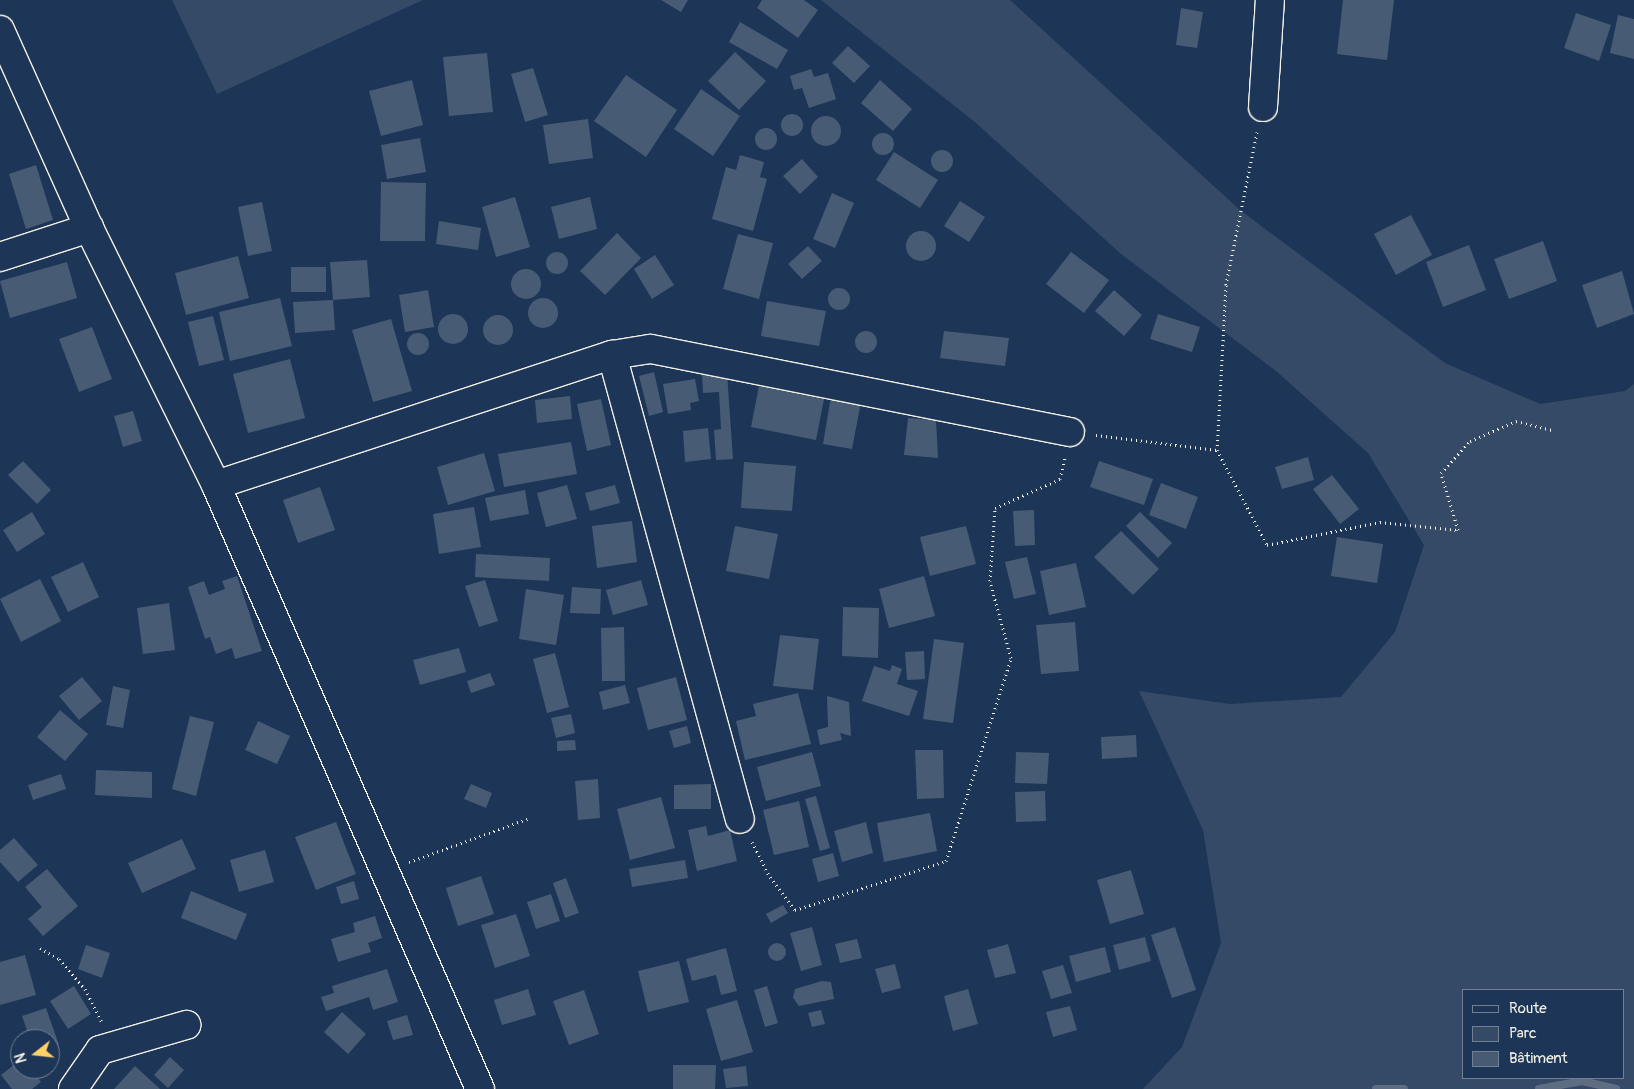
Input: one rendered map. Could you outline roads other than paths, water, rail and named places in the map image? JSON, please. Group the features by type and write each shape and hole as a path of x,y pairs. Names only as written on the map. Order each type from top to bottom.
{"street":[{"path":"1263,107 1270,0"},
{"path":"0,30 89,228 216,485 480,1089"},
{"path":"0,257 89,228"},
{"path":"216,485 612,355 651,349 1070,432"},
{"path":"612,355 740,820"},
{"path":"73,1089 100,1050 186,1025"}],"waterway":[{"path":"1539,1089 1582,1081 1616,1089"},
{"path":"1376,1089 1404,1089"}]}
